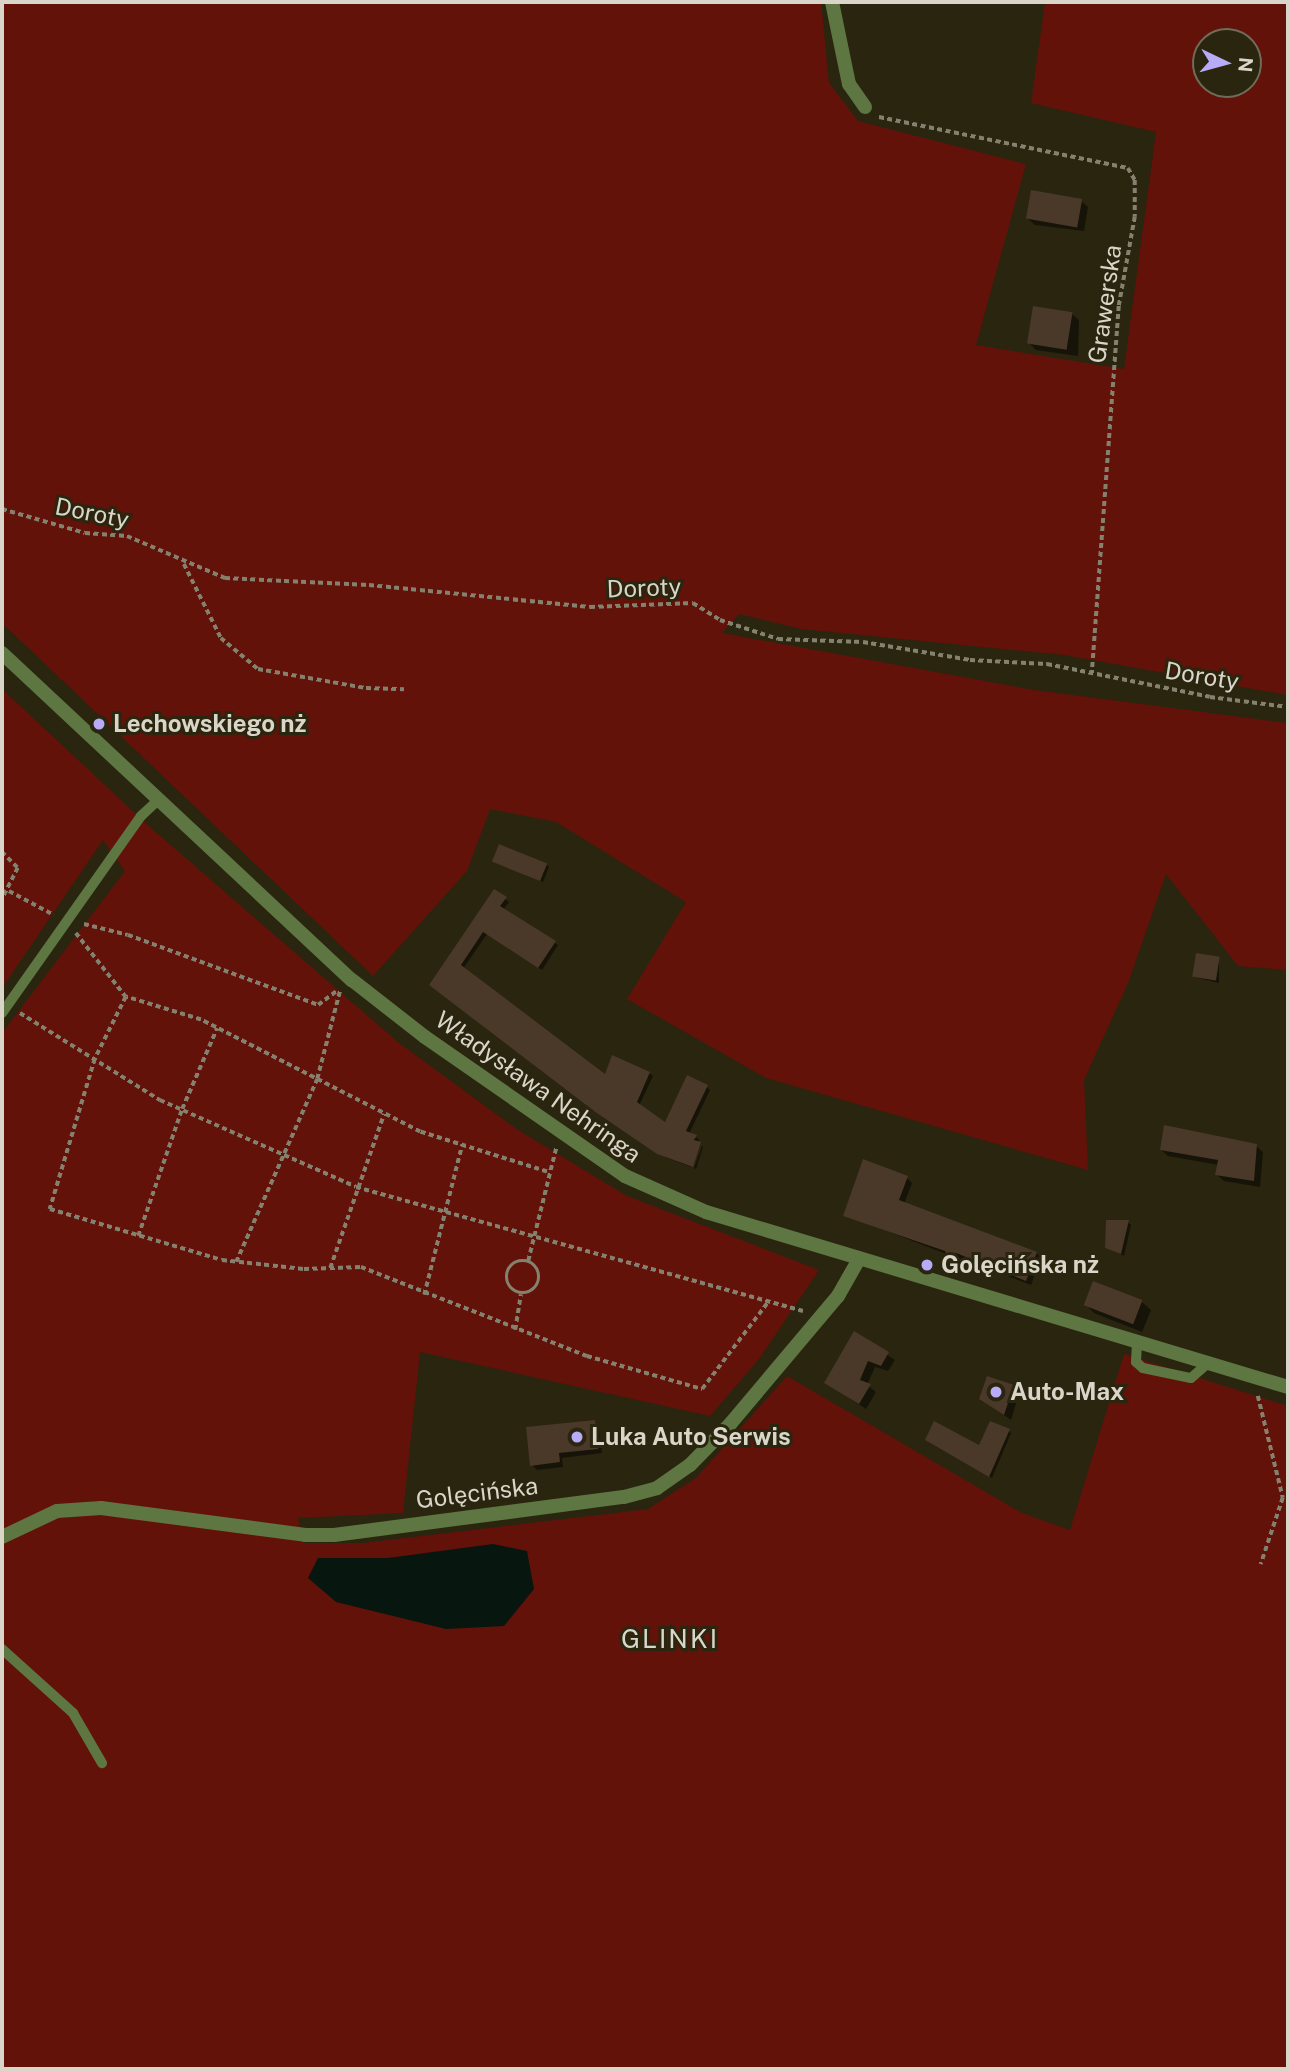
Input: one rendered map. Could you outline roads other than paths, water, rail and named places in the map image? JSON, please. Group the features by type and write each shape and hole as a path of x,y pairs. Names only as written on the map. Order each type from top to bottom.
{"street":[{"path":"832,2 849,84 865,107"},
{"name":"Władysława Nehringa","path":"2,653 158,800 346,984 528,1112 635,1181 696,1208 1288,1388"},
{"name":"Golęcińska","path":"2,1537 57,1511 101,1508 305,1535 334,1535 624,1497 657,1488 690,1465 731,1423 850,1278 859,1259"}],"lane":[{"path":"6,1009 66,920 158,800"},
{"path":"1137,1343 1136,1362 1143,1368 1179,1379 1191,1378 1207,1364"},
{"path":"2,1649 74,1713 102,1763"}],"place":[{"name":"Lechowskiego nż","path":"99,724"},
{"name":"Golęcińska nż","path":"927,1265"},
{"name":"Auto-Max","path":"996,1392"},
{"name":"Luka Auto Serwis","path":"577,1437"}],"district":[{"name":"GLINKI","path":"670,1639"}]}
